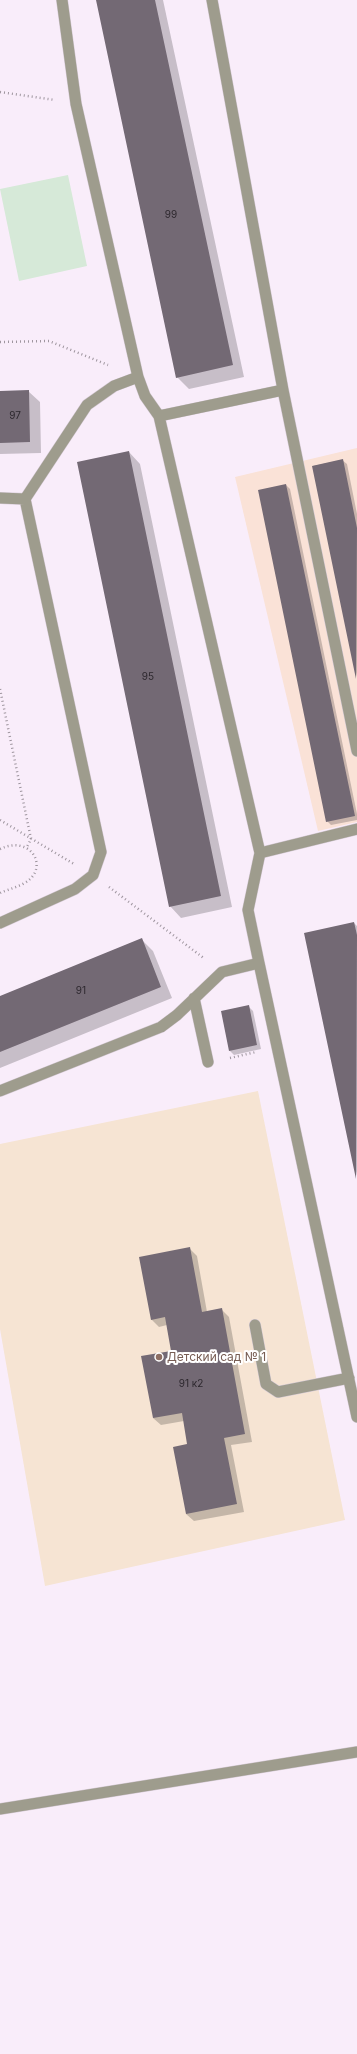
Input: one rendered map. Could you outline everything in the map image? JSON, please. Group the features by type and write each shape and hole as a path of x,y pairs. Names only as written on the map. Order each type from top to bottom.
{"lane":[{"path":"62,0 76,104 138,377 145,396 159,416 260,853 248,910 357,1417"},
{"path":"212,0 282,390 357,751"},
{"path":"0,923 75,889 93,875 101,852 25,499 87,405 114,386 138,377"},
{"path":"159,416 282,390"},
{"path":"0,498 25,499"},
{"path":"260,853 357,829"},
{"path":"0,1091 161,1027 177,1015 222,972 259,963"},
{"path":"194,998 208,1062"},
{"path":"255,1325 266,1384 278,1392 349,1378"},
{"path":"0,1809 357,1752"}],"path":[{"path":"0,92 76,104"},
{"path":"0,342 49,341 138,377"},
{"path":"0,690 32,839 27,847"},
{"path":"0,820 93,875 222,972"},
{"path":"0,849 17,844 27,847 33,854 36,863 35,873 28,881 0,893"},
{"path":"208,1062 278,1048"}],"shaded area":[{"path":"357,448 357,822 318,831 235,477"},
{"name":"Детский сад № 1","path":"258,1091 345,1520 45,1586 0,1329 0,1144"}],"green space":[{"path":"68,175 87,266 19,281 0,189"}],"building":[{"path":"96,0 155,0 233,365 176,378"},
{"path":"29,390 30,442 0,443 0,391"},
{"path":"129,451 221,896 169,907 77,462"},
{"path":"343,459 357,528 356,679 312,466"},
{"path":"286,484 355,816 326,822 258,490"},
{"path":"354,922 357,935 356,1179 304,933"},
{"path":"142,938 161,987 0,1052 0,996"},
{"path":"249,1005 257,1045 229,1051 221,1011"},
{"path":"190,1247 202,1312 222,1308 245,1434 224,1438 237,1504 186,1514 173,1447 187,1444 182,1413 153,1418 141,1356 171,1351 165,1317 151,1320 139,1257"}],"place":[{"name":"Детский сад № 1","path":"159,1357"}]}
